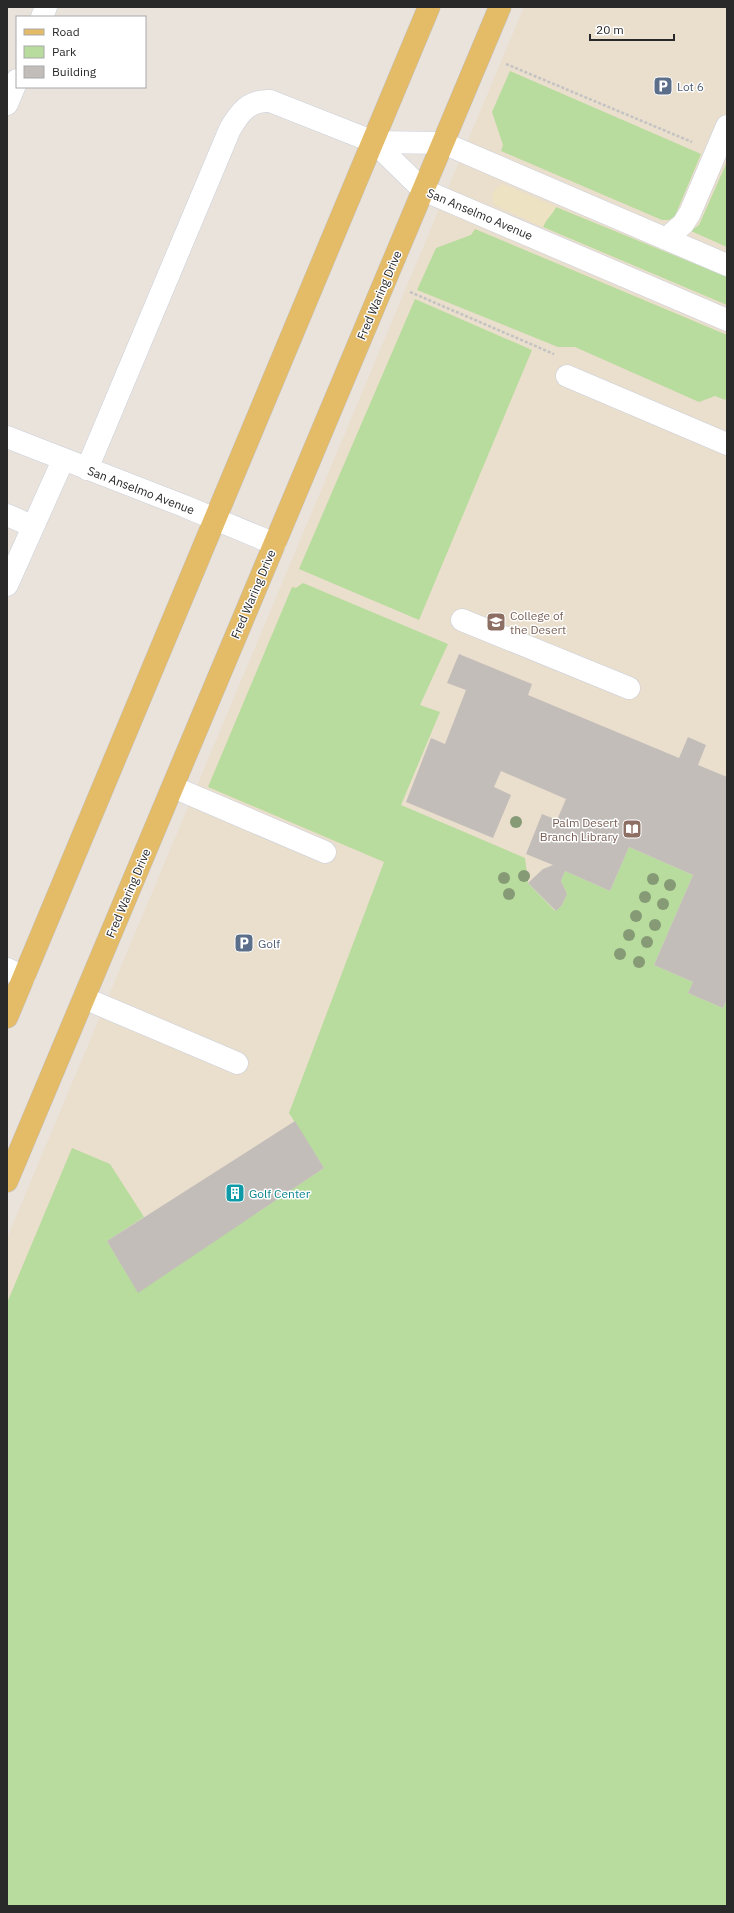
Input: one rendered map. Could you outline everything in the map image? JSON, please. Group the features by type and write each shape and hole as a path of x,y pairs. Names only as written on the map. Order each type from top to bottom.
{"main road":[{"path":"7,1017 16,973 215,519 374,142 429,7"},
{"name":"Fred Waring Drive","path":"7,1181 500,7"}],"street":[{"path":"7,104 16,82"},
{"path":"87,469 230,129 239,114 248,106 261,101 270,101 374,142 443,143 727,265"},
{"path":"666,239 683,224 690,213 727,126"},
{"name":"San Anselmo Avenue","path":"374,142 423,190 727,320"},
{"path":"567,376 727,444"},
{"name":"San Anselmo Avenue","path":"7,437 275,544"},
{"path":"7,585 62,460"},
{"path":"7,515 32,526"},
{"path":"462,620 630,688"},
{"path":"173,787 325,852"},
{"path":"84,998 237,1063"}],"path":[{"path":"506,64 696,144"}],"shaded area":[{"name":"College of the Desert","path":"524,7 727,7 727,1906 7,1906 7,1238"}],"green space":[{"path":"510,71 701,154 675,216 669,220 662,220 501,151 503,145 492,112"},
{"path":"726,164 727,247 691,231 699,225"},
{"path":"556,207 727,277 727,305 543,227"},
{"path":"475,229 727,335 727,396 725,400 715,396 699,402 575,347 558,347 417,290 436,248 471,235"},
{"path":"415,299 532,350 419,620 299,569"},
{"name":"College of the Desert","path":"303,583 448,644 420,705 440,712 401,805 525,858 528,883 555,911 562,905 567,894 561,881 565,871 610,891 629,847 693,875 654,965 693,982 688,993 723,1008 727,999 727,1906 7,1906 7,1303 72,1148 110,1164 144,1217 107,1241 138,1292 324,1168 289,1113 384,862 208,787 292,587 296,588"}],"sand":[{"path":"502,184 556,207 543,227 495,205 492,198 493,193 496,188"}],"building":[{"name":"Palm Desert Branch Library","path":"459,654 532,684 528,695 679,758 688,737 706,745 698,765 727,777 727,999 723,1008 688,993 693,982 654,965 693,875 629,847 610,891 565,871 561,881 567,894 562,905 556,911 528,883 543,869 553,865 526,854 542,814 557,820 566,799 501,771 494,787 511,795 493,838 406,802 431,738 445,744 466,690 447,683"},
{"name":"Golf Center","path":"295,1121 324,1168 138,1293 107,1241"}],"place":[{"name":"Lot 6","path":"663,86"},
{"name":"College of the Desert","path":"496,622"},
{"name":"Palm Desert Branch Library","path":"632,829"},
{"name":"Golf","path":"244,943"},
{"name":"Golf Center","path":"235,1193"}]}
